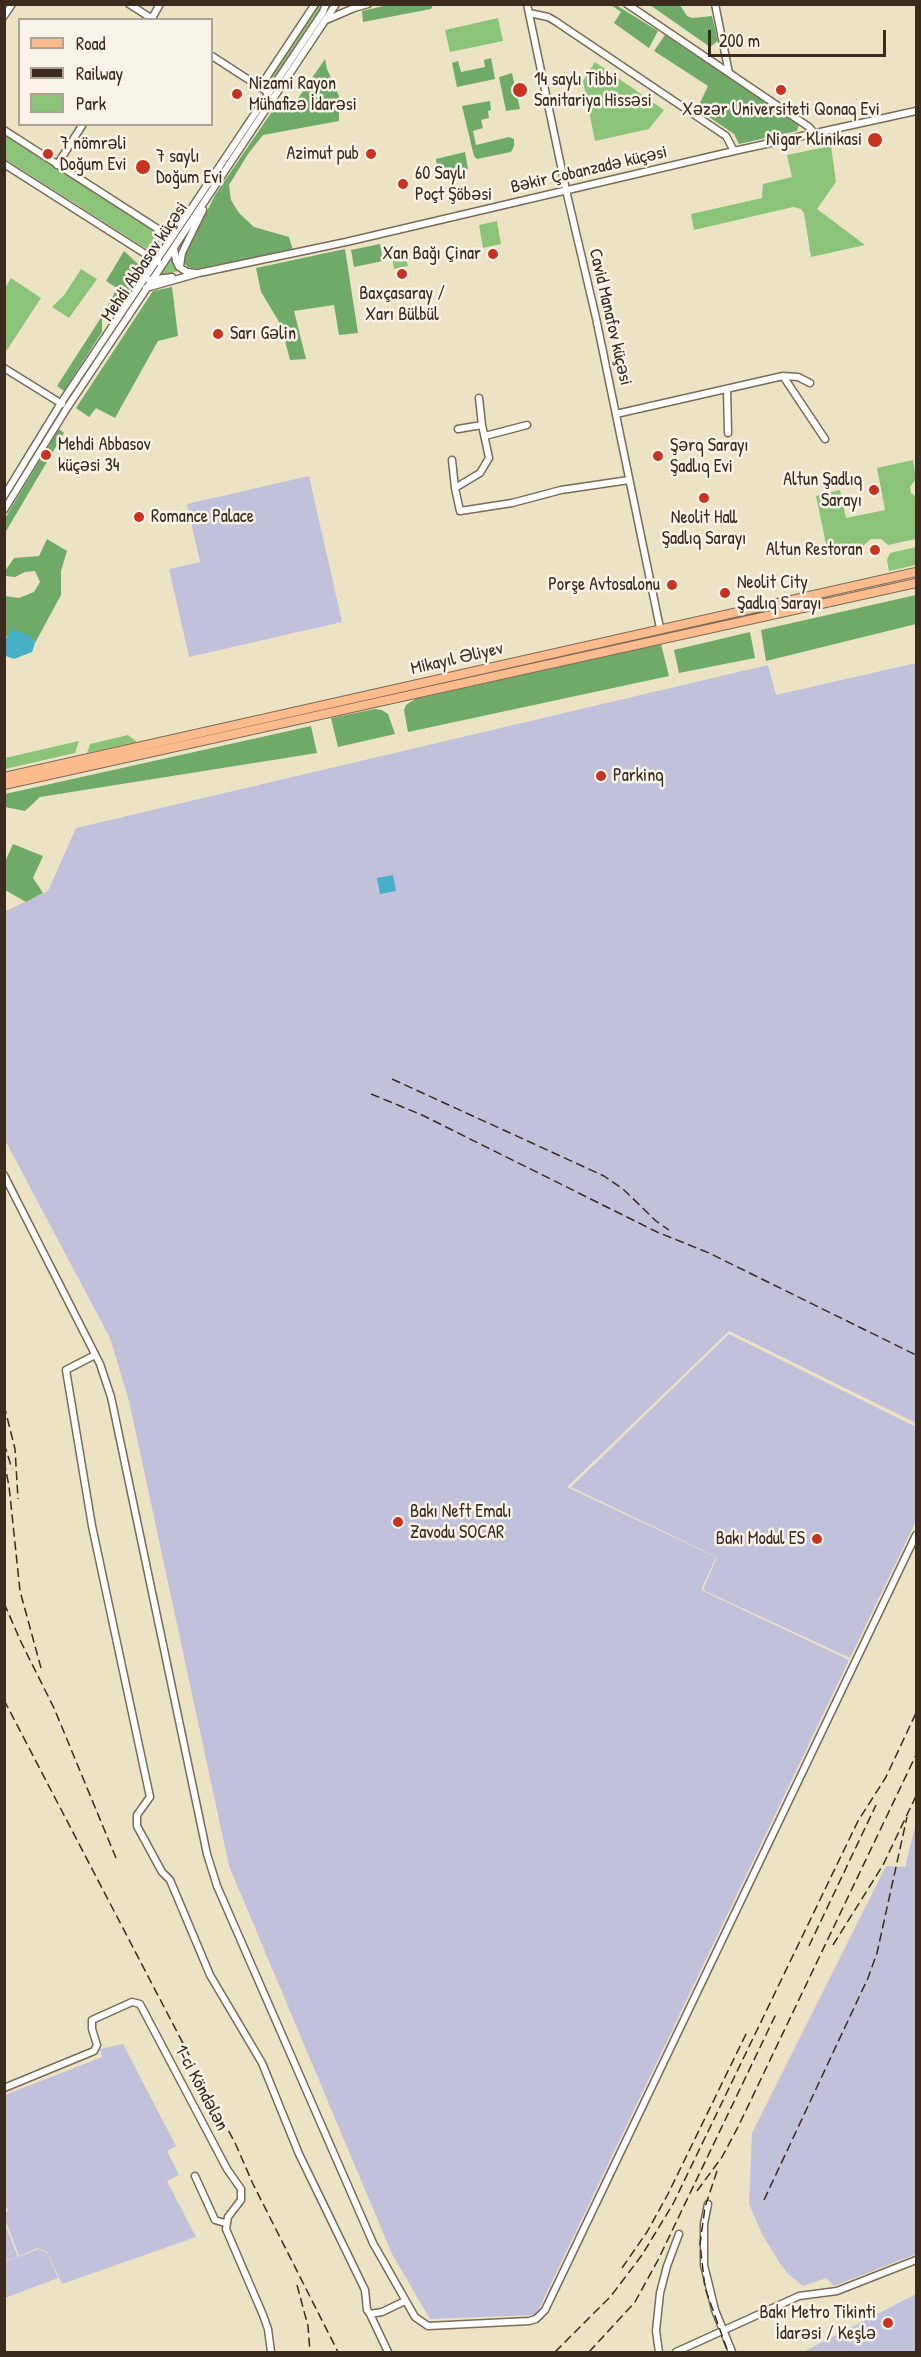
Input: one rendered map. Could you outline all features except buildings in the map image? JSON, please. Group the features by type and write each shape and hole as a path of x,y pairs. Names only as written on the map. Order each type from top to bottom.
{"main road":[{"name":"Mikayıl Əliyev","path":"4,777 916,572"},
{"name":"Mikayıl Əliyev","path":"4,785 916,583"}],"street":[{"path":"4,16 12,4"},
{"path":"129,4 150,18"},
{"path":"153,18 160,4"},
{"path":"260,87 315,4"},
{"name":"Mehdi Abbasov küçəsi","path":"4,496 141,281 269,93 326,4"},
{"name":"Mehdi Abbasov küçəsi","path":"4,510 64,405 146,288 336,4"},
{"path":"325,20 368,4"},
{"name":"Cavid Manafov küçəsi","path":"527,4 660,628"},
{"path":"627,4 809,127 814,133"},
{"path":"716,4 729,73"},
{"path":"529,13 555,21 717,130 729,140 734,151"},
{"path":"213,57 269,93"},
{"name":"Bəkir Çobanzadə küçəsi","path":"199,273 346,242 916,111"},
{"path":"57,165 82,126"},
{"path":"4,130 171,237 176,261 182,269 199,273"},
{"path":"4,164 155,260 164,261"},
{"path":"182,269 179,263 182,253 214,186"},
{"path":"141,281 199,273"},
{"path":"146,288 199,273"},
{"path":"4,368 64,405"},
{"path":"616,414 783,376 798,377 810,383"},
{"path":"783,376 825,439"},
{"path":"727,389 728,433"},
{"path":"455,488 480,472 488,463 489,453 482,425 479,398"},
{"path":"458,429 482,425"},
{"path":"485,436 527,425"},
{"path":"452,460 460,511 512,503 561,490 628,480"},
{"path":"4,1175 95,1355 111,1397 211,1870 373,2243 415,2318 422,2323 435,2327 529,2321 537,2319 545,2310 916,1535"},
{"path":"95,1355 66,1370 92,1526 149,1790 148,1800 136,1815 136,1826 162,1872 170,1880 210,1975 262,2063 299,2154 365,2290 367,2310 388,2352"},
{"name":"1-ci Köndələn","path":"4,2088 94,2051 97,2044 92,2029 92,2020 137,2001 227,2169 241,2189 241,2200 225,2223"},
{"path":"195,2176 215,2220 225,2223 268,2329 271,2352"},
{"path":"708,2204 703,2234 704,2265 711,2299 732,2352"},
{"path":"659,2352 656,2331 660,2293 679,2234"},
{"path":"676,2352 799,2296 837,2291 916,2260"},
{"path":"370,2314 382,2312 405,2301"}],"shaded area":[{"path":"309,476 342,622 189,657 169,569 200,562 187,504"},
{"name":"Bakı Neft Emalı Zavodu SOCAR","path":"916,663 916,1423 729,1331 567,1487 716,1557 701,1590 849,1660 536,2315 430,2319 392,2254 229,1866 129,1401 110,1338 5,1140 4,912 48,891 76,828 768,665 776,695"},
{"path":"729,1334 916,1427 916,1521 850,1658 703,1590 717,1557 571,1487"},
{"path":"916,1823 916,2254 834,2286 826,2278 803,2286 788,2274 777,2259 762,2234 749,2204 752,2133 886,1866 905,1867"},
{"path":"123,2044 176,2146 167,2151 179,2175 167,2181 196,2237 62,2284 47,2252 38,2248 19,2256 5,2219 5,2213 8,2211 4,2200 5,2095 102,2057 100,2049"},
{"path":"4,2222 18,2257 39,2249 47,2253 58,2278 5,2298 5,2262 17,2257 5,2261"},
{"name":"Bakı Metro Tikinti İdarəsi / Keşlə","path":"916,2294 916,2352 803,2352"}],"green space":[{"path":"392,4 433,5 431,9 363,22 362,11"},
{"path":"319,5 322,5 320,10 270,86 267,83"},
{"path":"611,5 616,5 658,31 649,48 614,23 621,12"},
{"path":"650,5 680,5 687,16 692,18 712,16 718,41 710,47"},
{"path":"498,18 503,41 450,52 445,30"},
{"path":"665,35 799,124 797,131 739,144 734,134 697,109 708,86 654,51"},
{"path":"491,58 495,79 457,87 452,63 458,61 461,72 485,67 484,60"},
{"path":"325,59 339,96 339,121 263,135 229,185 231,200 239,213 254,227 289,237 293,250 196,269 188,267 184,263 184,258 215,195 273,110 292,107"},
{"path":"595,62 664,110 649,129 595,141 583,81"},
{"path":"512,73 520,109 506,111 499,77"},
{"path":"490,101 489,118 481,120 483,128 473,131 476,145 509,137 514,139 514,146 511,152 477,159 474,156 462,106"},
{"path":"4,135 157,233 161,238 157,248 149,250 145,248 5,159"},
{"path":"831,146 836,182 817,209 865,245 811,257 804,213 801,209 793,207 694,230 691,214 762,198 763,184 792,177 787,155"},
{"path":"465,152 468,169 438,176 436,159"},
{"path":"497,221 501,244 483,248 479,225"},
{"path":"380,244 383,261 354,267 351,250"},
{"path":"345,249 358,333 339,335 334,305 294,311 306,359 290,360 281,325 261,292 256,268"},
{"path":"124,251 138,264 143,258 146,267 117,308 106,309 117,288 106,281"},
{"path":"405,253 408,266 394,269 392,257"},
{"path":"171,255 179,271 156,276"},
{"path":"81,269 97,279 69,318 52,307 65,294"},
{"path":"11,278 41,298 5,353 5,288"},
{"path":"172,287 178,336 158,341 115,418 96,408 89,417 76,408 153,291"},
{"path":"102,316 102,332 64,391 57,386"},
{"path":"59,429 64,433 5,533 5,518"},
{"path":"913,460 916,479 910,487 911,493 916,497 916,539 888,545 881,539 871,539 864,545 862,551 829,558 816,496 840,490 846,518 885,510 877,468"},
{"path":"47,539 67,551 61,571 61,595 35,643 28,635 7,636 5,640 5,596 19,598 34,592 40,582 35,571 25,572 15,577 5,576 5,571 14,558 39,556"},
{"path":"916,547 916,565 889,571 887,560 890,553"},
{"path":"916,595 916,624 766,661 761,630"},
{"path":"750,632 755,658 679,673 674,650"},
{"path":"661,644 669,676 408,732 404,710 406,705 415,699"},
{"path":"375,709 388,714 395,734 338,747 331,718"},
{"path":"311,726 317,753 40,797 25,811 5,807 5,794"},
{"path":"128,735 137,742 87,753 90,744"},
{"path":"79,741 75,753 5,769 5,758"},
{"path":"13,844 43,856 33,878 43,893 26,902 5,890 5,862"}],"water":[{"path":"12,629 29,635 35,643 32,652 14,659 6,656 5,640"},
{"path":"393,875 396,891 380,894 377,878"}],"railway":[{"path":"392,1079 604,1176 623,1189 656,1221 669,1230"},
{"path":"371,1094 422,1115 657,1232 709,1253 916,1355"},
{"path":"4,1405 15,1449 18,1499"},
{"path":"4,1443 12,1469"},
{"path":"4,1461 9,1486 20,1591 41,1668"},
{"path":"4,1603 54,1708 116,1858"},
{"path":"4,1700 236,2145 253,2184 338,2352"},
{"path":"555,2352 611,2296 642,2255 673,2204 858,1821 886,1777 916,1713"},
{"path":"697,2191 722,2157 738,2127 916,1755"},
{"path":"833,1945 883,1865 916,1796"},
{"path":"809,1946 876,1805"},
{"path":"764,2200 868,1978 877,1953 907,1817"},
{"path":"589,2352 635,2302 658,2260 776,2014"},
{"path":"622,2268 647,2232 668,2194 748,2030"},
{"path":"717,2171 705,2207 700,2244 705,2288 728,2352"},
{"path":"297,2285 308,2326 310,2352"}],"place":[{"name":"14 saylı Tibbi Sanitariya Hissəsi","path":"520,90"},
{"name":"Xəzər Universiteti Qonaq Evi","path":"781,90"},
{"name":"Nizami Rayon Mühafizə İdarəsi","path":"237,94"},
{"name":"Nigar Klinikasi","path":"875,140"},
{"name":"7 nömrəli Doğum Evi","path":"48,154"},
{"name":"Azimut pub","path":"371,154"},
{"name":"7 saylı Doğum Evi","path":"143,167"},
{"name":"60 Saylı Poçt Şöbəsi","path":"403,184"},
{"name":"Xan Bağı Çinar","path":"493,254"},
{"name":"Baxçasaray / Xarı Bülbül","path":"402,274"},
{"name":"Sarı Gəlin","path":"218,334"},
{"name":"Mehdi Abbasov küçəsi 34","path":"46,455"},
{"name":"Şərq Sarayı Şadlıq Evi","path":"658,456"},
{"name":"Altun Şadlıq Sarayı","path":"874,490"},
{"name":"Neolit Hall Şadlıq Sarayı","path":"704,498"},
{"name":"Romance Palace","path":"139,517"},
{"name":"Altun Restoran","path":"875,550"},
{"name":"Porşe Avtosalonu","path":"672,585"},
{"name":"Neolit City Şadlıq Sarayı","path":"725,593"},
{"name":"Parkinq","path":"601,776"},
{"name":"Bakı Neft Emalı Zavodu SOCAR","path":"398,1522"},
{"name":"Bakı Modul ES","path":"817,1539"},
{"name":"Bakı Metro Tikinti İdarəsi / Keşlə","path":"888,2323"}]}
